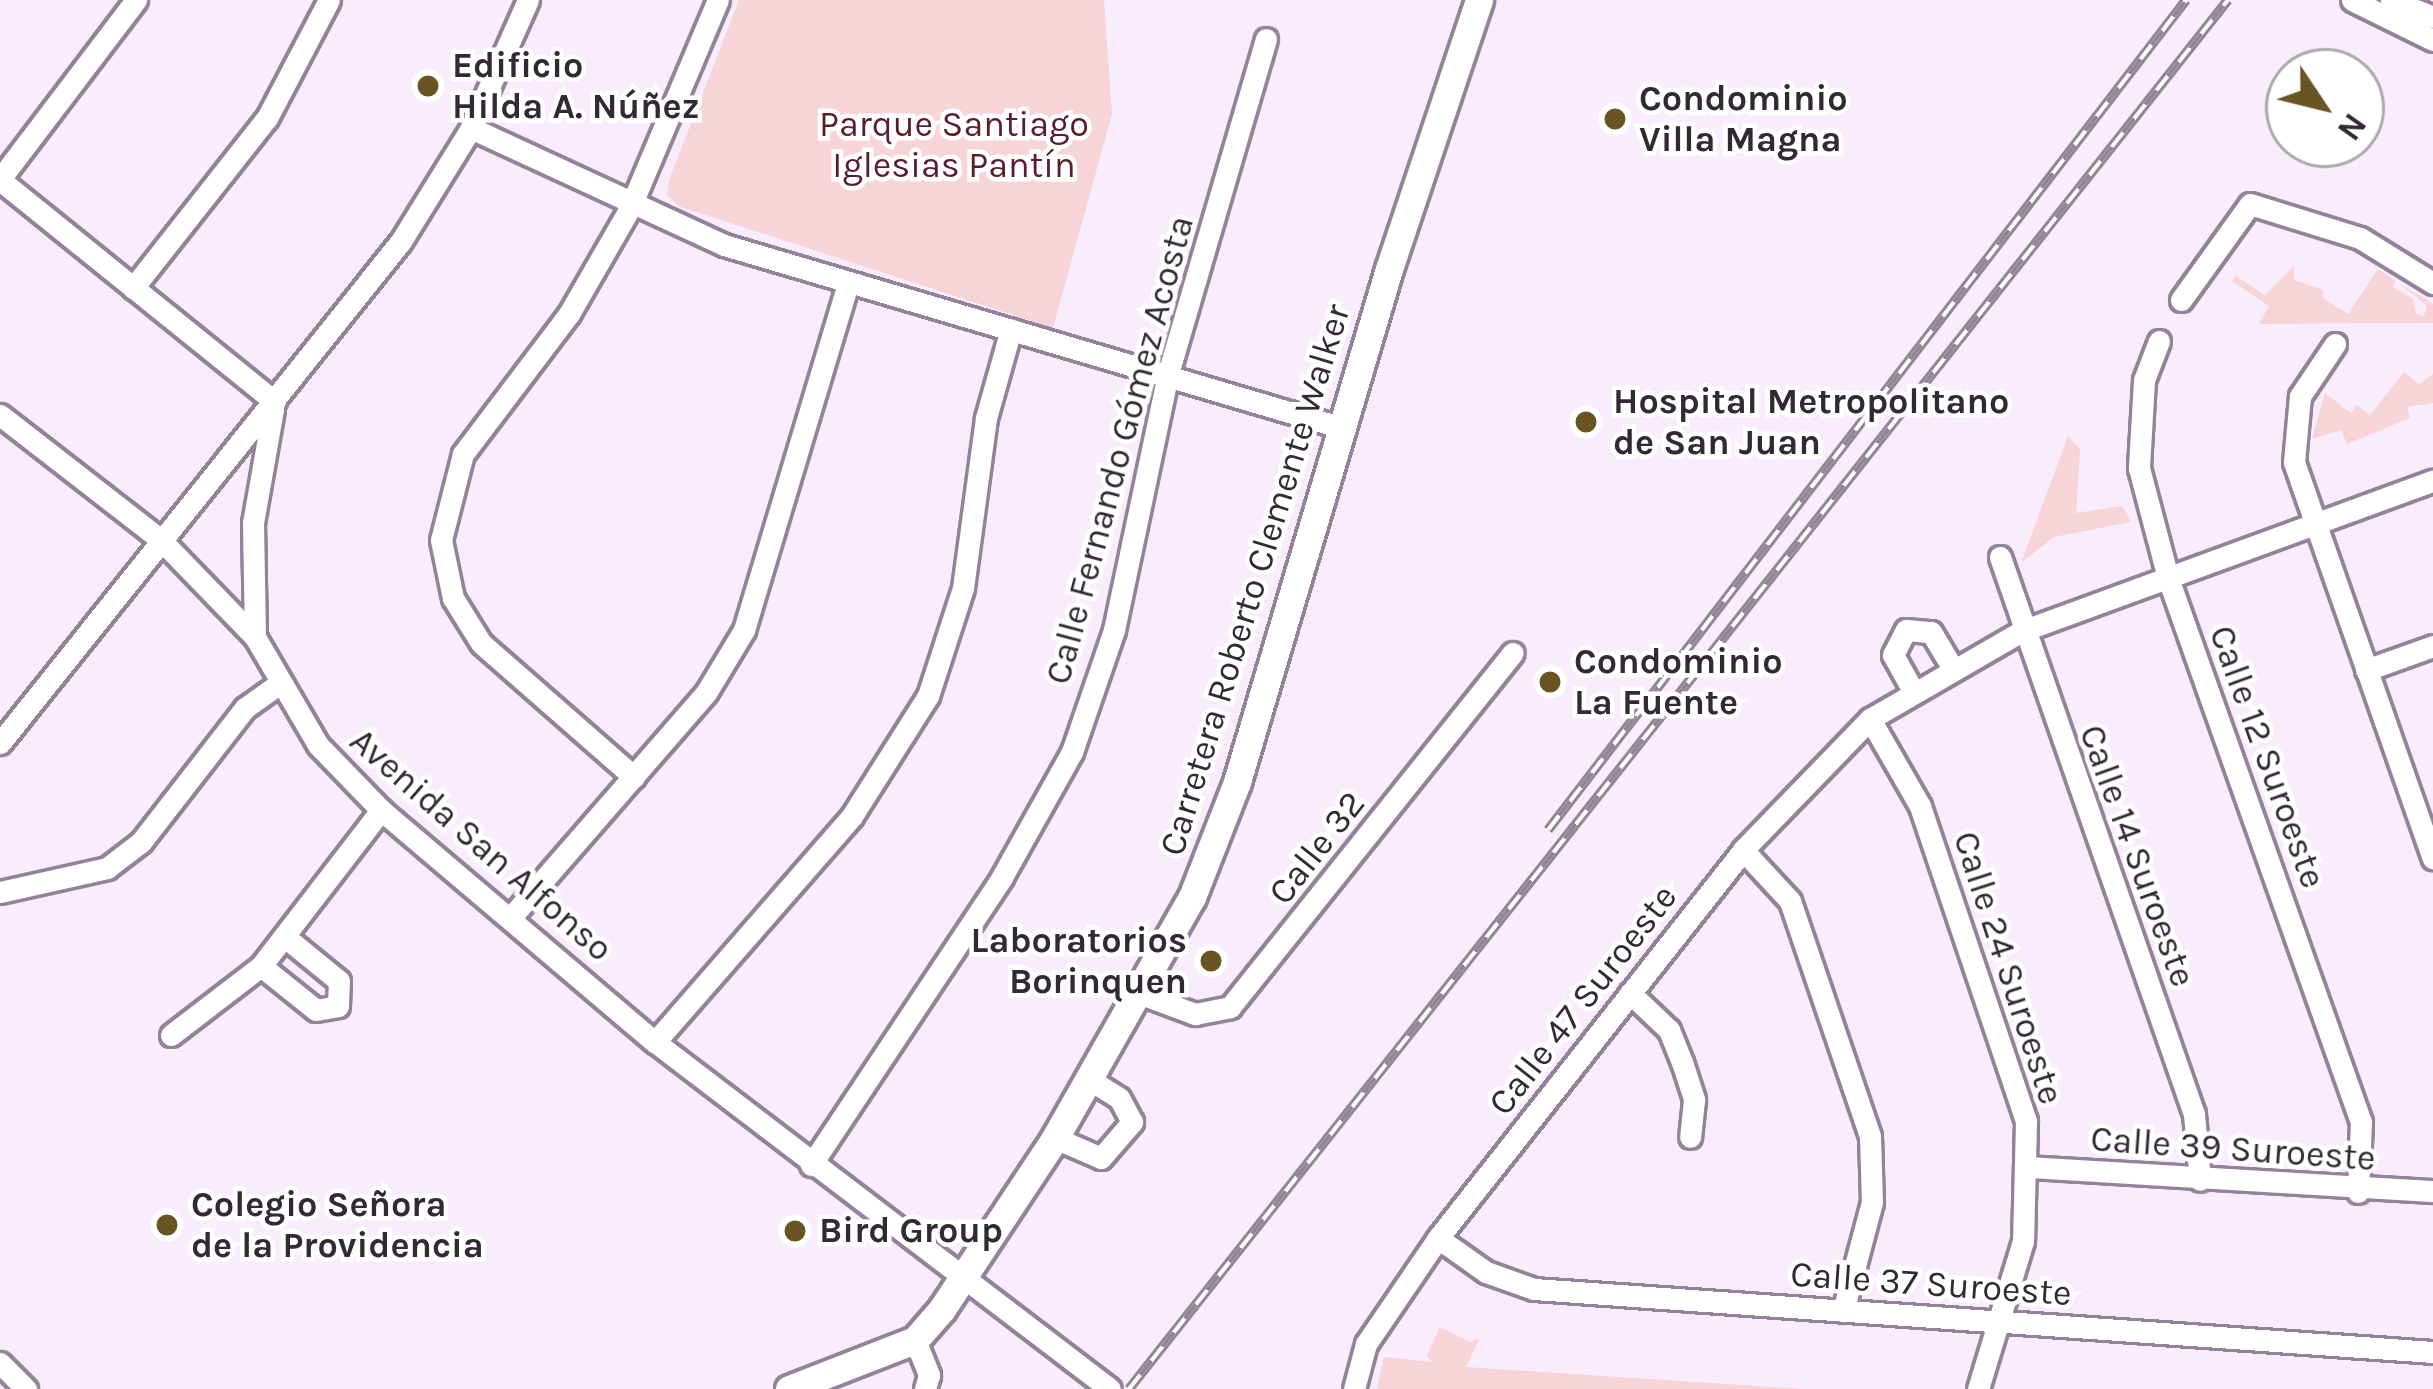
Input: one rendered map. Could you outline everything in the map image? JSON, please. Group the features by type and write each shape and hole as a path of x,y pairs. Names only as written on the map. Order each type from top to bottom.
{"main road":[{"name":"Carretera Roberto Clemente Walker","path":"789,1389 915,1340 965,1282 1141,994 1219,833 1479,0"}],"street":[{"path":"136,0 0,180 274,402"},
{"path":"133,288 267,118 329,0"},
{"path":"0,743 400,241 471,128 528,0"},
{"path":"634,777 481,643 453,598 441,540 463,454 569,314 630,208 718,0"},
{"path":"2352,0 2433,40"},
{"path":"2396,2 2433,17"},
{"name":"Calle Fernando Gómez Acosta","path":"811,1166 1002,877 1072,752 1114,630 1168,374 1266,40"},
{"path":"471,128 630,208 848,283 1343,428"},
{"path":"2181,300 2250,204 2360,238 2433,283"},
{"path":"512,916 706,693 744,631 848,283"},
{"path":"655,1042 852,817 928,696 963,587 986,418 1011,329"},
{"name":"Calle 12 Suroeste","path":"2159,341 2144,380 2139,469 2168,578 2361,1122 2359,1192"},
{"path":"2335,344 2309,378 2294,418 2294,462 2366,670 2426,814 2433,858"},
{"path":"255,637 253,523 274,402"},
{"name":"Avenida San Alfonso","path":"0,415 161,540 255,637 318,745 381,810 512,916 655,1042 811,1166 1109,1389"},
{"name":"Calle 47 Suroeste","path":"1354,1389 1366,1344 1438,1238 1743,850 1870,718 1951,665 2022,631 2433,481"},
{"name":"Calle 14 Suroeste","path":"2000,557 2194,1114 2200,1180"},
{"path":"1912,688 1892,655 1906,630 1931,632 1951,665"},
{"path":"2366,670 2433,646"},
{"name":"Calle 32","path":"1141,994 1195,1014 1230,1007 1513,653"},
{"path":"0,892 107,868 141,842 245,708 280,683"},
{"name":"Calle 24 Suroeste","path":"1870,718 1920,806 2014,1074 2028,1167 2023,1240 1978,1389"},
{"path":"171,1035 260,967 381,810"},
{"path":"1743,850 1790,901 1870,1136 1872,1202 1844,1312"},
{"path":"260,967 316,1010 338,1006 339,980 285,937"},
{"path":"1630,993 1676,1046 1694,1100 1690,1137"},
{"path":"1054,1138 1101,1158 1121,1140 1130,1109 1089,1079"},
{"name":"Calle 39 Suroeste","path":"2028,1167 2359,1192 2433,1191"},
{"name":"Calle 37 Suroeste","path":"1438,1238 1486,1272 1534,1289 2433,1352"},
{"path":"915,1340 929,1375 925,1389"},
{"path":"0,1363 26,1389"}],"green space":[{"name":"Parque Santiago Iglesias Pantín","path":"739,0 1104,0 1112,114 1053,328 678,206 667,195"},
{"path":"2294,266 2294,280 2323,290 2323,298 2348,314 2378,269 2396,281 2393,287 2413,299 2416,314 2424,316 2427,306 2399,283 2433,304 2433,323 2259,324 2269,306 2232,281 2236,276 2265,295"},
{"path":"2404,372 2419,384 2433,374 2433,403 2407,407 2410,418 2347,444 2341,430 2312,439 2325,393 2351,413 2357,405 2370,415"},
{"path":"2068,436 2080,449 2076,513 2122,506 2131,522 2054,537 2021,563"},
{"path":"1440,1327 1470,1342 1480,1338 1466,1367 1804,1389 1377,1389 1384,1357 1432,1362 1427,1355"}],"railway":[{"path":"1548,830 2186,0"},
{"path":"1129,1389 2228,0"}],"place":[{"name":"Edificio Hilda A. Núñez","path":"428,86"},
{"name":"Condominio Villa Magna","path":"1615,119"},
{"name":"Hospital Metropolitano de San Juan","path":"1586,422"},
{"name":"Condominio La Fuente","path":"1550,682"},
{"name":"Laboratorios Borinquen","path":"1211,961"},
{"name":"Colegio Señora de la Providencia","path":"167,1225"},
{"name":"Bird Group","path":"795,1231"}]}
